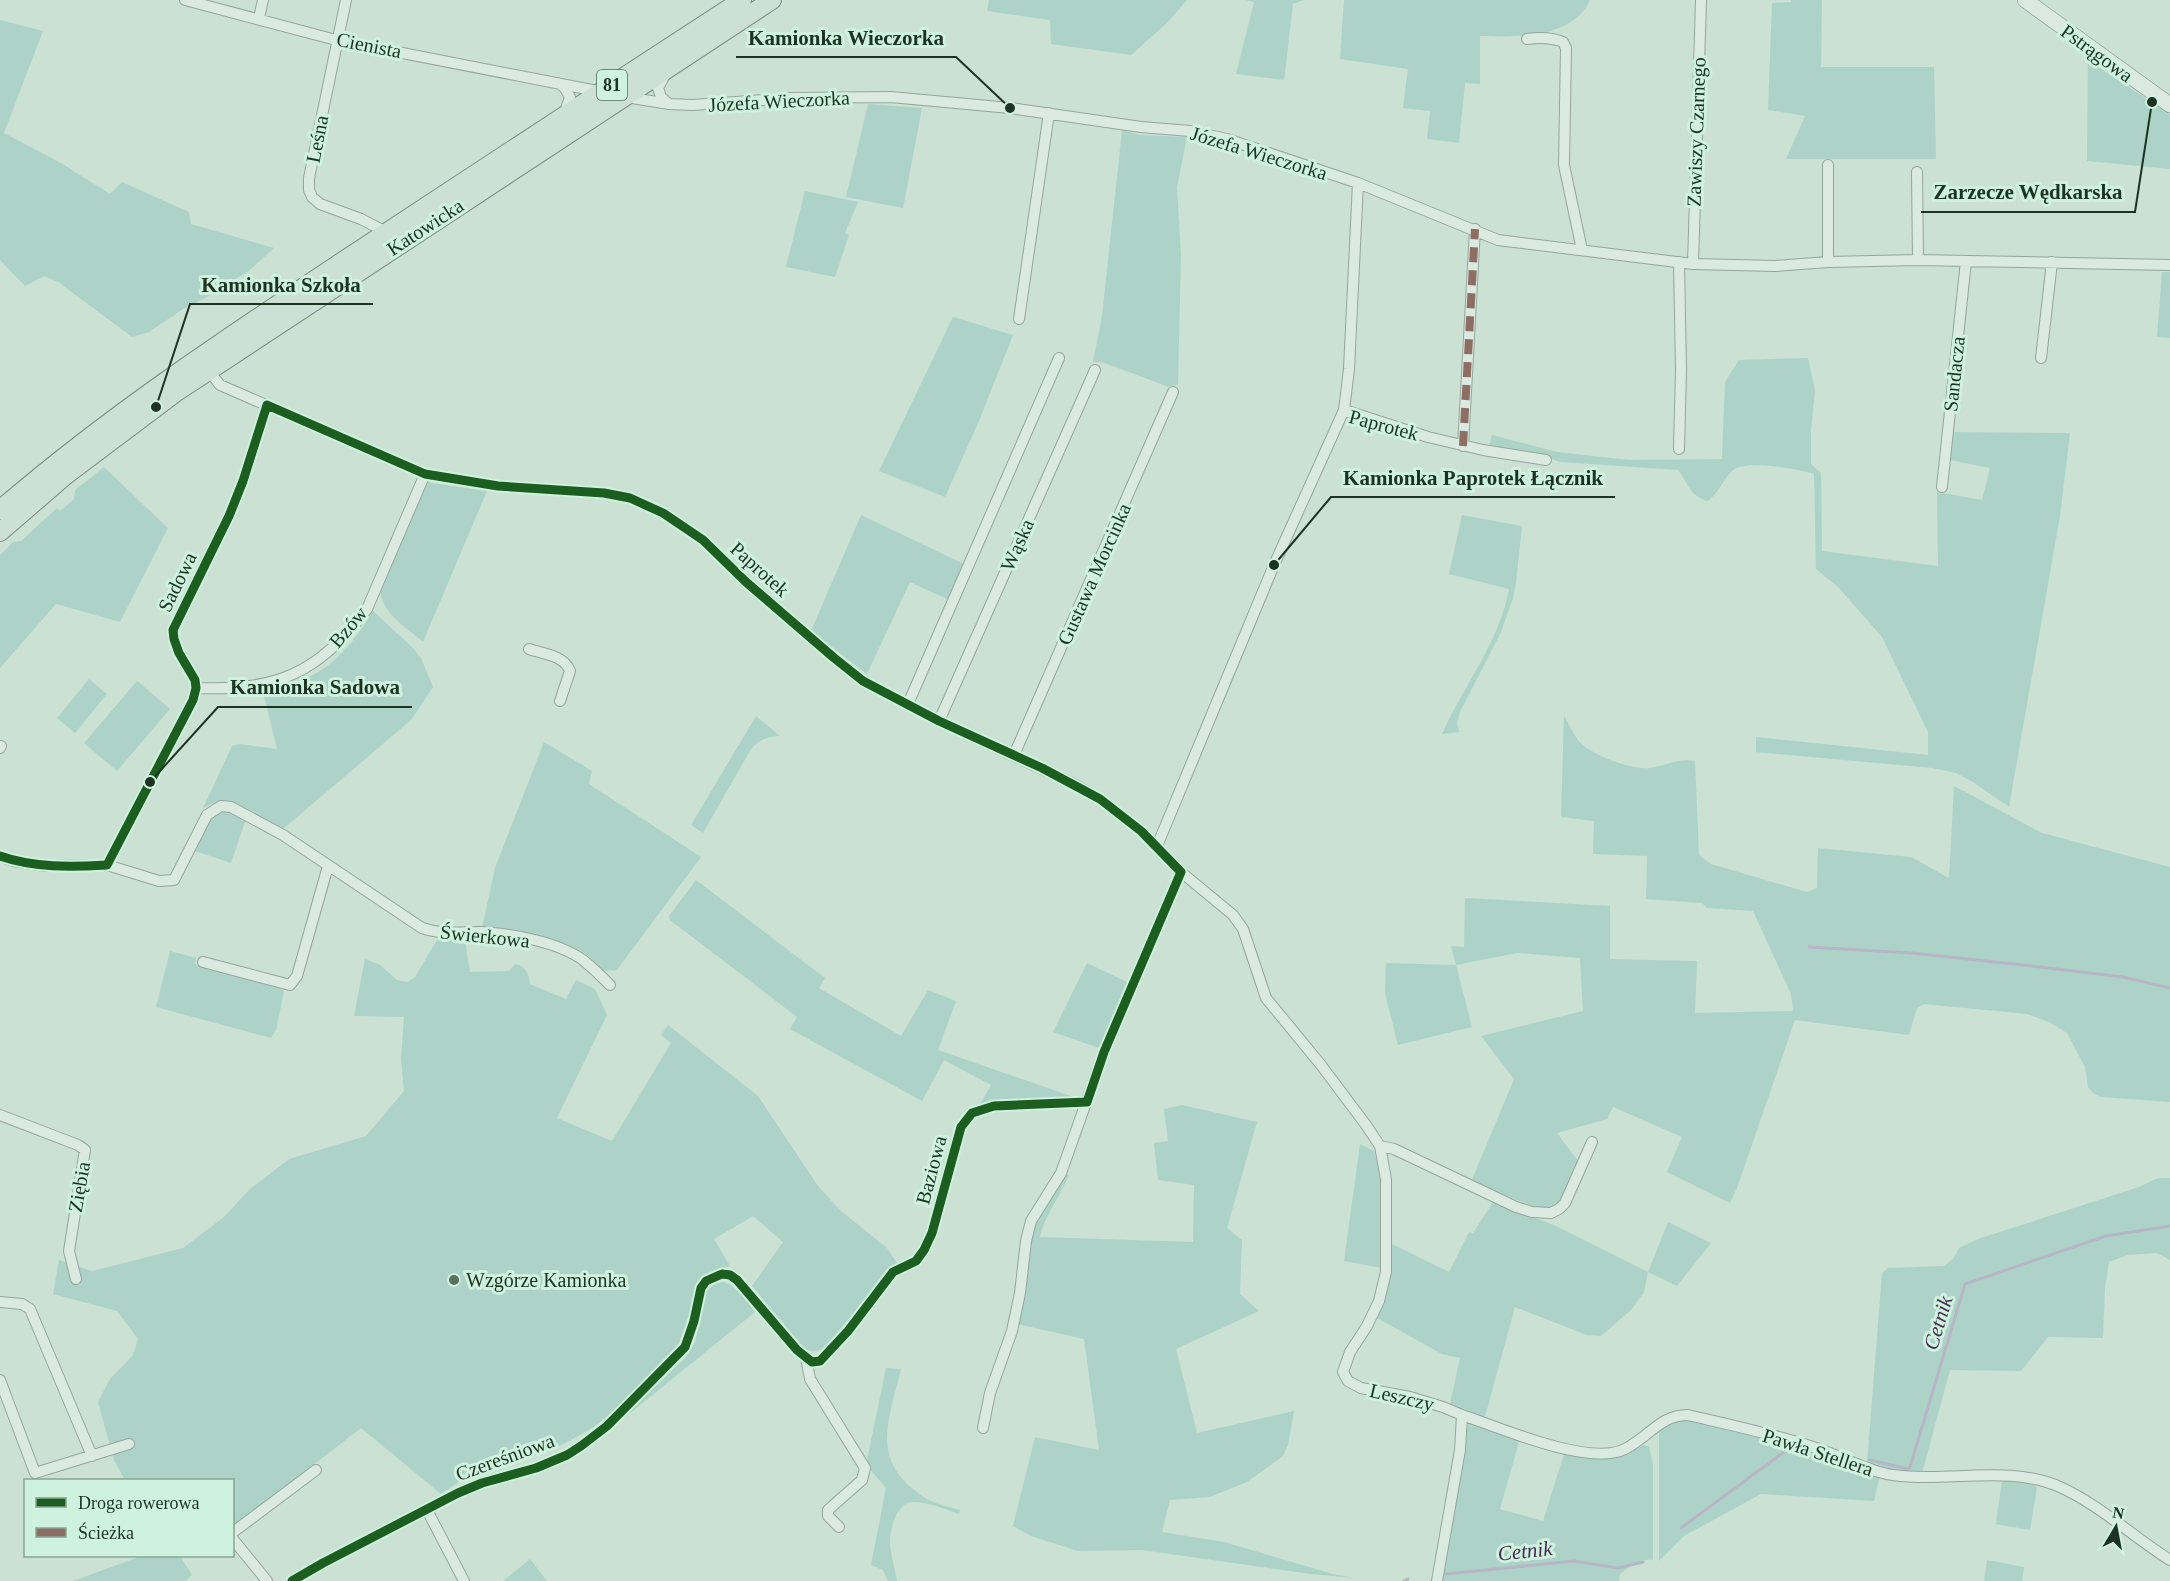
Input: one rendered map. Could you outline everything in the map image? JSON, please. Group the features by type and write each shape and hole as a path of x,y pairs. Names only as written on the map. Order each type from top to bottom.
{"main road":[{"name":"Katowicka","path":"0,510 83,442 178,371 742,0"},
{"name":"Katowicka","path":"0,532 66,475 208,370 772,0"}],"street":[{"name":"Cienista","path":"185,0 336,40 602,92"},
{"path":"259,18 263,0"},
{"name":"Leśna","path":"346,0 309,178 309,190 312,197 320,204 361,219 387,232"},
{"name":"Zawiszy Czarnego","path":"1693,264 1701,0"},
{"name":"Pstrągowa","path":"2025,0 2170,105"},
{"path":"1527,39 1541,37 1555,39 1563,42 1566,48 1564,165 1582,250"},
{"path":"669,104 661,97 658,88 660,80 671,66"},
{"path":"555,81 564,87 570,97 563,118"},
{"name":"Józefa Wieczorka","path":"625,97 669,104 693,105 792,98 891,97 1049,113 1141,128 1190,131 1227,139 1358,183 1498,240 1693,264 1774,266 1827,262"},
{"path":"1019,319 1049,113"},
{"path":"1827,165 1827,262 1918,260 2170,265"},
{"path":"1917,172 1918,260"},
{"path":"1344,410 1349,369 1358,183"},
{"path":"1463,446 1475,230"},
{"name":"Sandacza","path":"1942,487 1966,261"},
{"path":"1679,262 1681,370 1679,449"},
{"path":"2041,358 2052,262"},
{"path":"908,704 1059,358"},
{"name":"Paprotek","path":"208,370 220,384 425,474 498,486 630,498 663,513 703,540 746,582 832,657 864,681 939,721 1014,755 1100,799 1122,814 1181,872 1233,915"},
{"name":"Wąska","path":"939,721 1095,370"},
{"name":"Gustawa Morcinka","path":"1014,755 1173,392"},
{"name":"Sadowa","path":"196,688 195,680 178,653 173,630 229,516 243,481 267,405"},
{"name":"Paprotek","path":"1156,846 1291,525 1344,410 1463,446 1546,460"},
{"name":"Bzów","path":"196,688 236,689 277,682 294,675 327,652 367,609 425,474"},
{"path":"529,649 567,663 570,671 560,700"},
{"path":"107,865 193,700 196,688"},
{"name":"Świerkowa","path":"0,856 14,861 45,866 107,865 159,881 174,880 207,815 221,806 231,807 283,835 423,928 441,933 483,932 549,944 564,949 583,960 610,985"},
{"path":"203,962 290,985 293,983 297,976 328,866"},
{"path":"983,1428 990,1393 1012,1331 1020,1293 1028,1229 1061,1173 1108,1042 1181,872"},
{"name":"Leszczy","path":"1233,915 1243,929 1266,998 1340,1091 1380,1146 1386,1179 1386,1272 1379,1301 1367,1326 1350,1352 1343,1372 1348,1381 1361,1388 1410,1396 1462,1415"},
{"name":"Baziowa","path":"806,1358 812,1362 820,1361 848,1330 893,1272 916,1261 924,1250 932,1233 961,1126 972,1113 994,1106 1087,1102"},
{"name":"Ziębia","path":"0,1115 78,1144 85,1150 69,1251 76,1279"},
{"path":"1380,1146 1394,1149 1516,1207 1545,1214 1560,1209 1565,1203 1592,1142"},
{"name":"Czereśniowa","path":"292,1581 482,1483 520,1474 567,1455 608,1426 685,1347 694,1321 701,1288 714,1276 730,1275 737,1280 806,1358"},
{"path":"0,1302 22,1304 30,1310 92,1456"},
{"path":"806,1358 810,1379 865,1468 862,1480 828,1510 828,1516 839,1527"},
{"path":"0,1380 36,1477 129,1444"},
{"path":"1437,1581 1460,1450 1462,1415"},
{"name":"Pawła Stellera","path":"1462,1415 1572,1452 1600,1455 1623,1450 1640,1440 1665,1419 1677,1415 1688,1415 1806,1444 1891,1474 1922,1478 2021,1477 2044,1481 2060,1487 2095,1507 2170,1560"},
{"path":"234,1534 316,1470"},
{"path":"427,1510 464,1581"},
{"path":"234,1539 267,1581"}],"shaded area":[{"path":"989,0 1187,0 1167,23 1131,55 1051,44 1050,20 987,11"},
{"path":"1245,0 1304,0 1293,4 1284,80 1236,74 1254,2"},
{"path":"1344,0 1590,0 1582,13 1557,29 1526,35 1480,36 1480,84 1465,83 1459,143 1427,139 1430,111 1403,108 1408,69 1340,59"},
{"path":"1791,0 1822,0 1821,67 1934,67 1936,159 1786,159 1805,116 1768,110 1772,3 1791,2"},
{"path":"0,20 43,31 4,133 61,163 110,194 122,182 189,212 191,224 274,248 250,270 209,296 183,309 149,332 132,337 58,282 44,276 25,286 0,260"},
{"path":"2088,60 2170,114 2170,169 2087,161"},
{"path":"868,104 922,108 903,208 846,197"},
{"path":"1122,130 1140,135 1187,137 1177,187 1181,255 1178,384 1169,387 1102,362 1093,362 1102,316"},
{"path":"805,191 858,202 845,233 849,235 835,277 786,267"},
{"path":"2162,272 2170,272 2170,338 2157,337"},
{"path":"953,317 1013,335 979,421 945,497 879,471"},
{"path":"1808,358 1815,390 1811,464 1821,473 1822,551 1938,566 1937,492 1982,500 1990,468 1950,460 1953,432 2070,433 2060,516 2009,807 1956,773 1932,768 1756,752 1756,737 1928,755 1928,732 1882,637 1838,587 1816,569 1814,474 1772,466 1738,467 1732,471 1708,501 1693,493 1678,470 1560,462 1539,454 1489,446 1492,435 1557,452 1629,460 1722,459 1725,382 1739,360"},
{"path":"104,467 168,528 120,622 56,604 0,668 0,555 13,542 21,541 57,508 60,511 74,499 75,490"},
{"path":"425,482 487,491 423,642 390,612 381,598 380,589"},
{"path":"861,515 964,564 949,600 910,582 867,674 811,631"},
{"path":"1462,515 1522,526 1516,583 1501,632 1460,712 1457,723 1459,732 1442,734 1489,646 1504,609 1509,589 1449,574"},
{"path":"373,611 421,658 433,687 411,720 283,829 250,810 232,803 216,802 203,808 232,746 239,744 277,749 263,692 299,681 326,667 352,642"},
{"path":"89,679 107,694 75,733 57,718"},
{"path":"137,681 170,709 117,771 84,743"},
{"path":"756,716 780,736 764,739 751,749 703,833 691,825"},
{"path":"1564,716 1584,746 1611,760 1642,768 1695,761 1699,855 1711,864 1807,892 1817,888 1818,848 1911,857 1949,878 1954,786 2042,833 2170,867 2170,1102 2101,1097 2093,1093 2088,1087 2085,1067 2067,1033 2049,1022 2027,1014 1924,1004 1917,1008 1909,1035 1795,1020 1730,1203 1667,1172 1682,1137 1613,1107 1607,1119 1557,1133 1578,1161 1562,1200 1555,1208 1541,1209 1471,1182 1514,1079 1481,1036 1583,1011 1580,958 1517,953 1456,965 1451,946 1464,947 1465,898 1610,906 1610,959 1697,961 1695,1013 1793,1011 1791,994 1753,911 1707,908 1702,903 1646,899 1647,856 1593,854 1594,821 1561,817"},
{"path":"544,742 592,771 589,784 701,857 617,970 604,971 587,955 563,943 523,933 482,928 495,868"},
{"path":"221,810 232,812 250,822 245,822 231,863 192,850 210,817"},
{"path":"696,880 825,978 819,988 901,1036 928,990 956,1001 938,1050 1074,1097 980,1104 991,1085 944,1060 922,1101 790,1029 797,1017 670,920 669,916"},
{"path":"437,940 465,941 470,972 509,971 515,964 526,971 530,984 566,999 576,980 595,989 607,1015 557,1118 612,1141 671,1043 661,1035 668,1025 758,1096 818,1186 841,1211 887,1248 897,1263 822,1350 805,1349 752,1286 783,1242 753,1216 714,1239 730,1266 713,1272 705,1278 695,1297 679,1343 625,1401 594,1427 558,1447 460,1481 441,1494 361,1428 234,1526 234,1479 124,1479 114,1460 98,1402 110,1379 133,1355 138,1339 117,1311 53,1294 59,1260 92,1271 183,1248 224,1217 249,1190 289,1159 366,1136 404,1091 401,1059 404,1017 354,1016 365,959 380,965 397,980 408,982 415,977"},
{"path":"170,951 196,958 195,964 284,991 276,1030 271,1038 156,1007"},
{"path":"1087,963 1127,982 1099,1048 1053,1032"},
{"path":"1386,963 1456,965 1472,1027 1398,1045 1385,993"},
{"path":"1182,1105 1257,1122 1227,1228 1242,1240 1240,1294 1259,1311 1176,1349 1197,1433 1294,1411 1288,1445 1283,1456 1247,1482 1210,1497 1170,1500 1162,1532 1224,1542 1333,1574 1355,1578 1142,1550 1078,1551 1031,1536 1013,1526 1035,1437 1099,1450 1084,1339 1017,1324 1029,1233 1064,1173 1069,1175 1040,1237 1193,1242 1194,1185 1158,1180 1154,1143 1168,1141 1164,1109"},
{"path":"1360,1144 1374,1151 1381,1175 1382,1268 1344,1261"},
{"path":"2158,1178 2170,1178 2170,1260 2157,1253 2128,1255 2109,1262 2105,1287 2103,1338 2048,1337 2021,1371 1950,1370 1922,1473 1891,1470 1867,1463 1882,1273 1888,1268 1944,1266 1954,1258 1959,1248 1978,1239 2139,1187"},
{"path":"1493,1202 1556,1226 1648,1272 1644,1292 1631,1310 1601,1336 1587,1335 1515,1307 1485,1417 1450,1404 1460,1358 1442,1354 1377,1318 1387,1291 1392,1244 1449,1272 1469,1232 1473,1233"},
{"path":"1668,1222 1711,1243 1677,1286 1648,1272"},
{"path":"724,1282 738,1291 755,1312 614,1426 686,1357 695,1342 707,1291 714,1284"},
{"path":"886,1368 901,1369 891,1407 887,1440 889,1455 896,1470 907,1484 925,1498 960,1510 959,1514 937,1506 913,1502 907,1503 898,1512 890,1538 897,1581 888,1581 883,1570 871,1565 886,1488 869,1468 867,1460"},
{"path":"1689,1419 1806,1448 1880,1476 1874,1501 1761,1494 1684,1536 1659,1561 1659,1430 1672,1421"},
{"path":"1470,1423 1520,1438 1500,1509 1543,1521 1564,1454 1601,1459 1628,1454 1644,1445 1649,1447 1653,1464 1653,1560 1639,1561 1620,1574 1619,1581 1440,1581 1466,1428"},
{"path":"2002,1480 2037,1487 2030,1530 1996,1524"},
{"path":"181,1557 192,1575 185,1581 73,1581 136,1558"},
{"path":"530,1559 547,1581 503,1581"},
{"path":"1987,1560 2024,1567 2022,1581 1984,1581"}],"waterway":[{"path":"1809,947 1912,953 2032,966 2123,977 2170,988"},
{"name":"Cetnik","path":"1870,1460 1908,1469 1910,1467 1965,1284 2106,1236 2170,1226"},
{"name":"Cetnik","path":"1681,1528 1788,1449 1838,1467"},
{"name":"Cetnik","path":"1446,1574 1574,1561 1618,1568 1643,1562"},
{"name":"Cetnik","path":"1404,1581 1408,1579"}],"marked path":[{"path":"1463,446 1475,229"}],"cycle path":[{"path":"0,856 39,865 107,865 193,700 195,680 179,653 173,630 229,516 243,481 267,405 425,474 498,486 604,493 630,498 663,513 703,540 746,582 863,681 939,721 1042,768 1100,799 1141,831 1181,872 1104,1052 1087,1102 994,1106 972,1113 961,1127 932,1233 924,1250 916,1261 893,1272 848,1331 820,1361 812,1362 797,1350 737,1280 730,1275 722,1274 706,1281 701,1288 694,1321 685,1347 607,1426 581,1446 567,1455 536,1468 482,1483 458,1493 292,1581"}],"place":[{"name":"Zarzecze Wędkarska","path":"2152,102"},
{"name":"Kamionka Wieczorka","path":"1010,108"},
{"name":"Kamionka Szkoła","path":"156,407"},
{"name":"Kamionka Paprotek Łącznik","path":"1274,565"},
{"name":"Kamionka Sadowa","path":"150,782"},
{"name":"Wzgórze Kamionka","path":"454,1280"}]}
